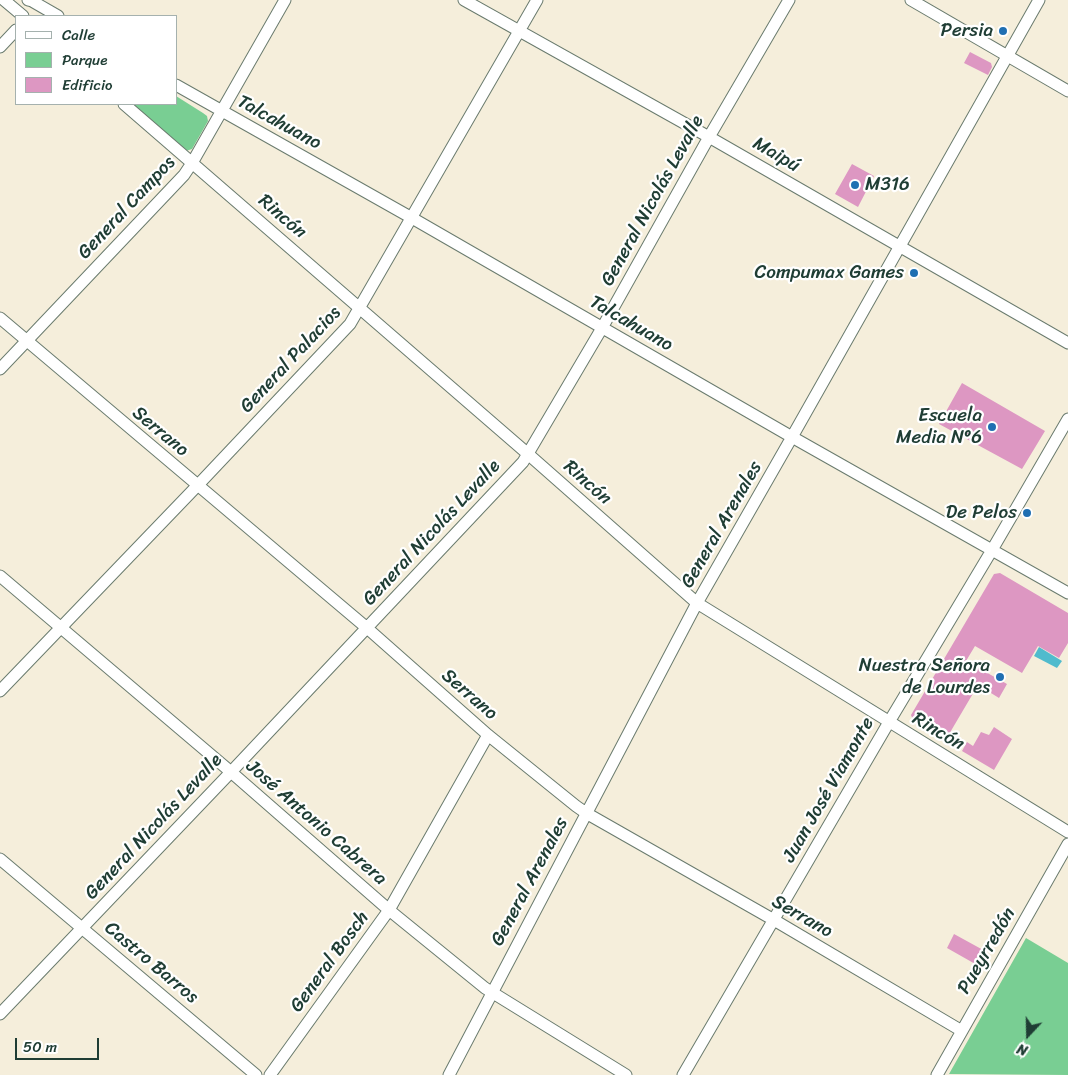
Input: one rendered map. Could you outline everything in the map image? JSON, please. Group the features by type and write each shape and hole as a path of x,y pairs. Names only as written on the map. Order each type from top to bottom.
{"street":[{"path":"4,0 23,15"},
{"path":"24,15 31,0 56,15"},
{"name":"General Campos","path":"0,369 184,175 285,0"},
{"name":"Maipú","path":"464,0 709,137 1068,343"},
{"name":"General Palacios","path":"0,691 350,324 537,0"},
{"name":"General Nicolás Levalle","path":"0,1014 519,466 528,454 602,328 709,137 789,0"},
{"path":"910,0 1068,91"},
{"name":"General Arenales","path":"449,1075 697,603 1039,0"},
{"path":"0,47 15,31"},
{"name":"Talcahuano","path":"178,86 1068,593"},
{"name":"Rincón","path":"125,105 697,603 1068,832"},
{"name":"Serrano","path":"0,318 367,628 488,735 586,813 774,920 962,1031"},
{"name":"Juan José Viamonte","path":"683,1075 1068,419"},
{"name":"José Antonio Cabrera","path":"0,576 231,772 389,910 492,992 626,1075"},
{"name":"General Bosch","path":"270,1075 389,910 488,735"},
{"name":"Pueyrredón","path":"937,1075 1068,844"},
{"name":"Castro Barros","path":"0,859 256,1075"}],"green space":[{"path":"178,97 207,116 208,121 192,149 186,151 134,105 178,105"},
{"path":"1026,938 1068,963 1068,1075 949,1074"}],"water":[{"path":"1039,647 1062,661 1057,668 1034,656"}],"building":[{"path":"970,52 991,63 992,67 988,75 964,63"},
{"name":"M316","path":"852,164 874,176 858,207 835,194"},
{"name":"Escuela Media Nº6","path":"962,383 1045,431 1022,469 939,424"},
{"path":"1000,573 1068,613 1068,643 1059,658 1038,646 1022,673 975,646 966,661 1007,684 999,698 978,685 945,741 913,720 911,715 994,574"},
{"path":"994,727 1012,739 994,770 962,751 967,742 973,746 981,732 989,735"},
{"path":"954,934 985,951 977,965 947,948"}],"place":[{"name":"Persia","path":"1003,31"},
{"name":"M316","path":"855,185"},
{"name":"Compumax Games","path":"914,273"},
{"name":"Escuela Media Nº6","path":"992,427"},
{"name":"De Pelos","path":"1027,513"},
{"name":"Nuestra Señora de Lourdes","path":"1000,677"}]}
